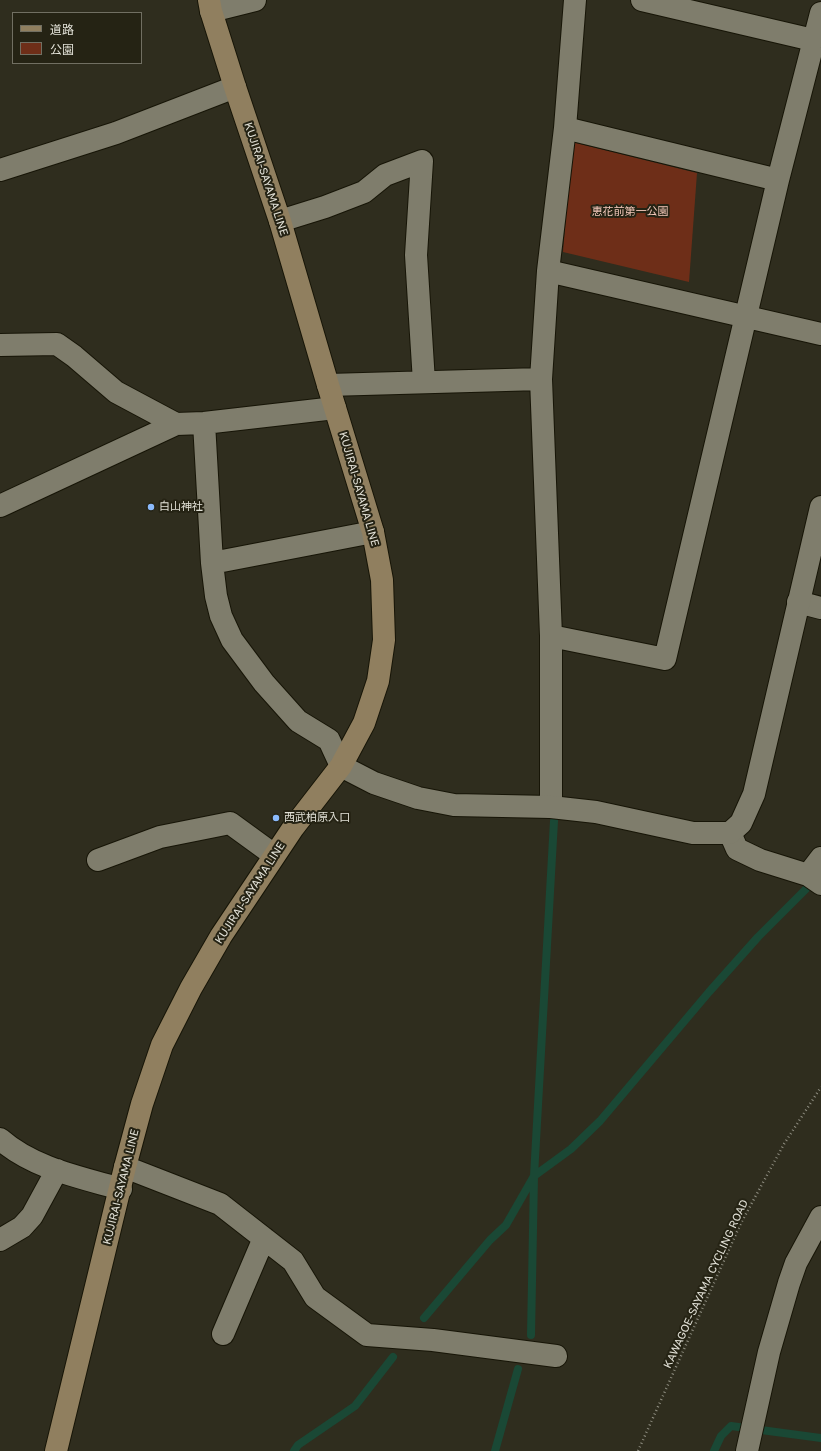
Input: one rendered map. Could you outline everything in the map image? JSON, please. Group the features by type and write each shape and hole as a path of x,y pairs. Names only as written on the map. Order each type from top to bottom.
{"main road":[{"name":"KUJIRAI-SAYAMA LINE","path":"56,1451 125,1168 142,1104 162,1045 191,988 221,936 293,828 341,766 364,723 378,681 384,640 382,580 374,532 328,385 280,221 235,87 210,6"}],"street":[{"path":"210,6 255,0"},
{"path":"551,807 551,636 541,379 548,270 565,128 575,0"},
{"path":"642,0 684,5 813,40"},
{"path":"551,636 665,659 778,180 821,13"},
{"path":"0,170 116,133 235,87"},
{"path":"565,128 778,180"},
{"path":"280,221 325,207 364,192 385,175 422,161 416,255 424,382"},
{"path":"548,270 821,334"},
{"path":"0,345 57,344 74,356 116,392 176,424"},
{"path":"328,385 541,379"},
{"path":"0,506 176,424 204,423 335,408"},
{"path":"204,423 212,563 216,596 221,616 232,640 264,683 298,721 329,740 341,766 374,783 418,798 454,805 551,807 596,812 693,833 730,833 742,823 754,794 821,507"},
{"path":"212,563 374,532"},
{"path":"798,602 821,608"},
{"path":"98,860 160,838 230,823 274,855"},
{"path":"730,833 737,849 760,860 814,880 821,858"},
{"path":"0,1139 10,1148 23,1156 57,1170 121,1189"},
{"path":"125,1168 220,1204 293,1261 315,1297 367,1335 433,1340 556,1356"},
{"path":"0,1240 22,1227 32,1216 57,1170"},
{"path":"747,1449 769,1352 796,1263 821,1217"},
{"path":"223,1334 264,1238"}],"path":[{"name":"KAWAGOE-SAYAMA CYCLING ROAD","path":"638,1451 741,1223 784,1144 821,1087"}],"green space":[{"name":"恵花前第一公園","path":"572,142 697,173 689,282 563,252"}],"waterway":[{"path":"531,1335 534,1176 554,821"},
{"path":"424,1318 490,1240 506,1225 534,1176 571,1149 600,1121 709,992 758,937 806,889"},
{"path":"294,1451 298,1445 355,1406 393,1357"},
{"path":"495,1451 518,1369"},
{"path":"714,1451 721,1436 731,1426 821,1438"}],"place":[{"name":"白山神社","path":"151,507"},
{"name":"西武柏原入口","path":"276,818"}]}
